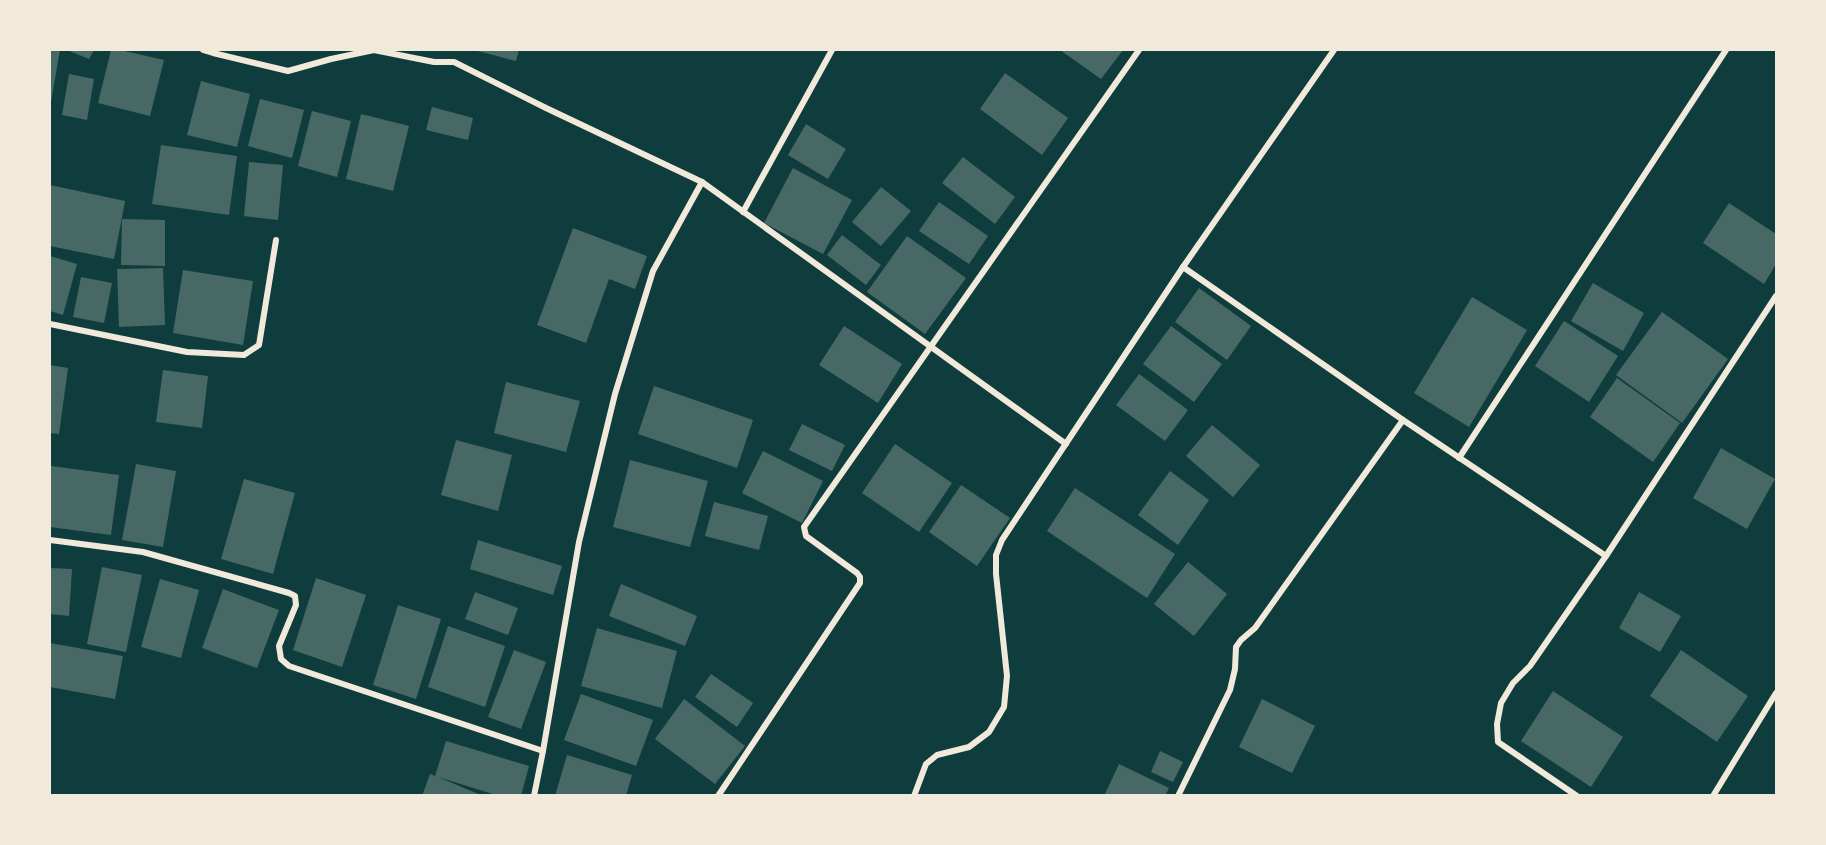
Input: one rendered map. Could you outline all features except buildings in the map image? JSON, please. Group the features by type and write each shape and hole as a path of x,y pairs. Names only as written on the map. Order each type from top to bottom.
{"street":[{"path":"203,50 288,71 375,50 434,62 454,62 702,182 1066,444"},
{"path":"743,212 832,50"},
{"path":"718,795 860,583 860,578 856,573 806,536 804,527 1139,50"},
{"path":"914,795 926,764 937,755 969,747 989,732 1004,707 1007,676 996,574 996,555 1002,540 1183,267 1334,50"},
{"path":"1459,458 1726,50"},
{"path":"534,795 579,542 615,394 653,271 702,182"},
{"path":"50,324 187,352 244,355 259,345 276,240"},
{"path":"1183,267 1403,420 1606,556"},
{"path":"1577,795 1498,742 1497,724 1501,703 1513,683 1530,666 1606,556 1776,296"},
{"path":"1178,795 1230,690 1235,669 1236,647 1240,640 1255,628 1403,420"},
{"path":"50,540 142,552 289,593 295,596 296,604 279,646 280,659 289,666 543,751"},
{"path":"1713,795 1776,693"}]}
